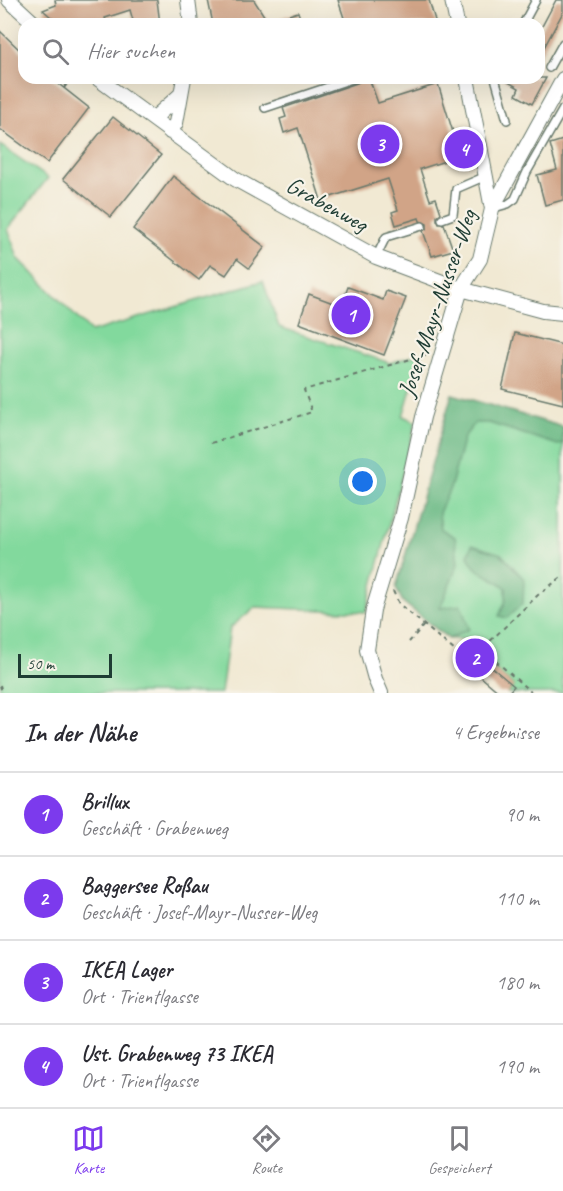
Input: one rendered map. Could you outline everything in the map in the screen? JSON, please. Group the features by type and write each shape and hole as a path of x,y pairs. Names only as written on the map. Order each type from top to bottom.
{"street":[{"path":"9,0 28,18"},
{"path":"188,0 190,18"},
{"path":"452,0 456,18"},
{"name":"Josef-Mayr-Nusser-Weg","path":"381,693 367,650 373,610 401,518 423,417 440,358 461,289 480,259 492,209 563,80"},
{"name":"Grabenweg","path":"105,84 235,179 376,257 461,289 543,311 563,313"},
{"path":"170,132 176,123 183,84"},
{"path":"468,84 492,209"},
{"path":"153,119 180,95"}],"lane":[{"path":"526,18 536,0"},
{"path":"549,68 563,43"},
{"path":"265,108 337,84"},
{"path":"497,84 507,120"},
{"path":"492,209 508,204 515,198 563,109"},
{"path":"442,219 453,215 456,189 486,176"},
{"path":"376,257 386,237 422,225"}],"path":[{"path":"64,88 67,84"},
{"path":"211,443 312,412 304,390 426,354 440,358"},
{"path":"390,586 399,604 456,651 482,649 538,595 563,576"},
{"path":"409,642 424,625"},
{"path":"482,649 532,693"},
{"path":"0,685 2,693"}],"green space":[{"path":"0,145 48,178 8,229 18,258 91,332 263,281 279,327 390,363 422,353 403,416 416,422 366,612 255,607 230,628 221,693 0,693"},
{"path":"452,394 563,427 563,693 508,693 514,686 476,654 473,639 449,639 403,602 396,588"},
{"path":"452,394 563,427 563,444 558,445 489,423 475,423 464,437 451,486 439,513 441,529 455,537 458,564 440,608 461,605 469,629 449,639 403,602 396,588"},
{"path":"472,545 501,554 524,579 523,603 507,618 499,616 506,600 506,588 479,571 471,562 468,555"}],"building":[{"path":"55,0 157,0 159,18 132,18 130,10 105,18 52,18 43,10 56,5"},
{"path":"208,0 254,0 265,18 212,18"},
{"path":"338,0 429,0 434,18 344,18"},
{"path":"556,0 563,0 563,12 545,46 545,21"},
{"path":"298,12 300,18 280,18"},
{"path":"0,31 18,48 18,84 59,84 89,108 47,163 0,129"},
{"path":"354,84 371,84 378,103 438,84 457,145 466,142 470,153 420,169 430,200 436,198 441,213 437,216 437,220 439,224 444,224 453,250 432,256 423,231 427,228 427,224 419,218 396,225 392,212 398,210 388,179 321,200 298,128 284,133 280,119 286,117 283,108"},
{"path":"512,84 543,84 532,104 516,95 519,88"},
{"path":"113,117 161,155 111,217 63,179"},
{"path":"563,140 563,200 545,205 537,175 557,170 550,144"},
{"path":"173,176 265,247 249,268 237,259 226,275 210,265 199,280 133,229"},
{"path":"348,287 383,300 386,291 406,298 384,355 299,323 309,294 341,306"},
{"path":"515,333 563,345 563,404 502,389"},
{"path":"476,654 514,686 508,693 500,693 461,660 472,660"}],"place":[{"name":"IKEA Lager","path":"380,144"},
{"name":"Ust. Grabenweg 73 IKEA","path":"464,149"},
{"name":"Brillux","path":"351,315"},
{"name":"Baggersee Roßau","path":"475,658"}]}
